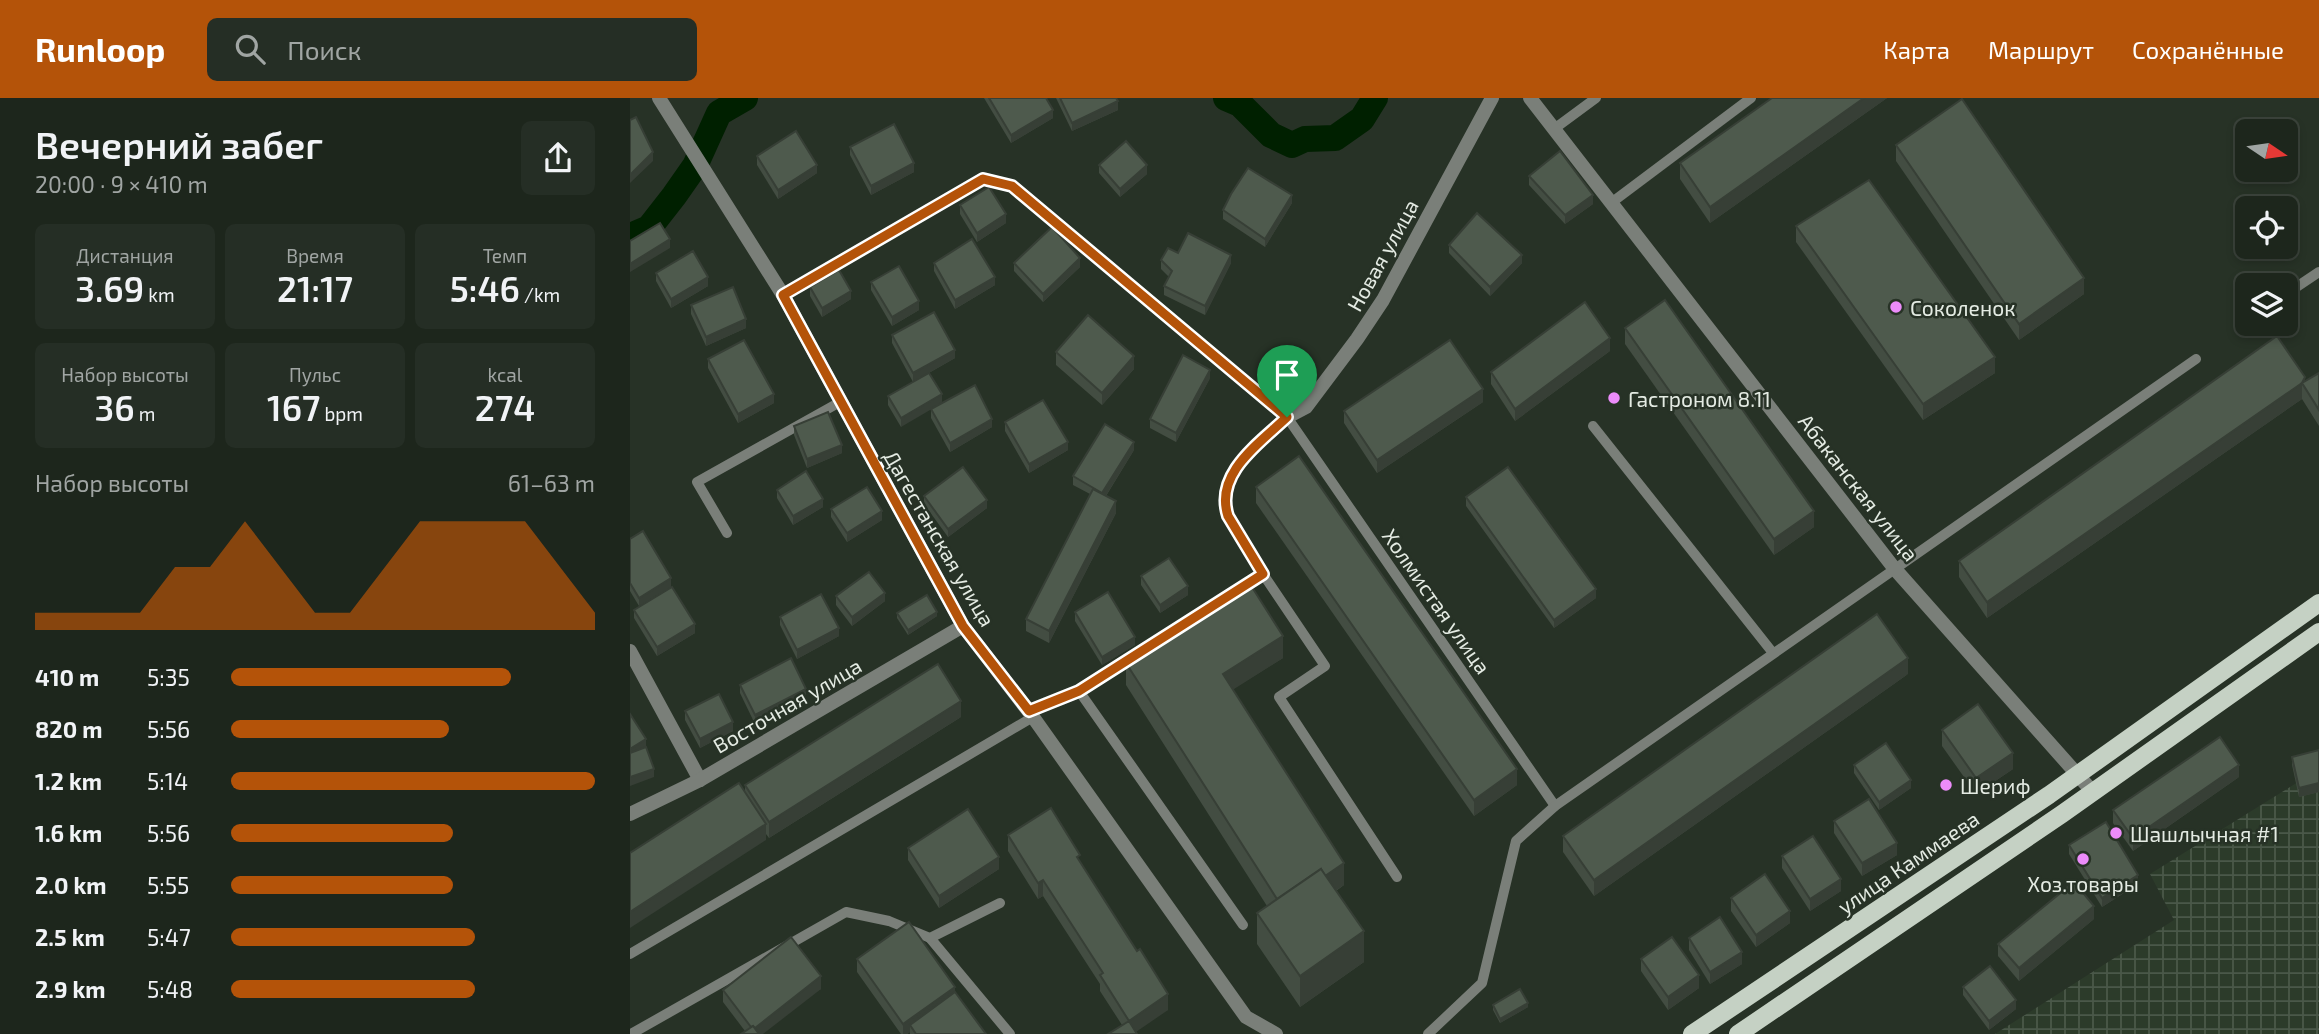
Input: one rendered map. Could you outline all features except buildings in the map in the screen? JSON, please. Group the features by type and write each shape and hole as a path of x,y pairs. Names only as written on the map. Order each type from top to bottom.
{"main road":[{"name":"улица Каммаева","path":"1692,1034 2078,773 2319,603"},
{"path":"1738,1034 2062,814 2319,632"}],"street":[{"name":"Дагестанская улица","path":"659,98 783,295 963,626 1031,714 1246,1017 1276,1034"},
{"name":"Новая улица","path":"1287,417 1306,407 1357,340 1383,300 1492,98"},
{"name":"Абаканская улица","path":"1530,98 1894,568 2092,791"},
{"name":"Восточная улица","path":"630,814 700,780 963,626"},
{"path":"630,651 700,780"}],"lane":[{"path":"1554,129 1596,98"},
{"path":"1611,203 1751,98"},
{"name":"Холмистая улица","path":"783,295 983,179 1012,186 1287,417 1555,806"},
{"path":"2298,285 2319,272"},
{"path":"1428,1034 1482,983 1516,841 1555,806 2196,359"},
{"path":"727,533 697,482 840,402"},
{"path":"1287,417 1238,464 1226,486 1225,506 1228,516 1263,574 1325,666 1279,697 1397,877"},
{"path":"1593,426 1773,653"},
{"path":"630,954 1031,714 1079,691 1263,574"},
{"path":"1079,691 1243,925"},
{"path":"930,938 1000,903"},
{"path":"631,1034 846,912 889,921 930,938 1010,1034"}],"shaded area":[{"path":"2319,769 2319,1034 1995,1034 2174,920 2150,874"}],"waterway":[{"path":"630,236 649,228 674,196 695,166 719,113 745,98"},
{"path":"1226,98 1240,104 1271,135 1292,145 1305,139 1335,138 1362,119 1375,98"}],"place":[{"name":"Соколенок","path":"1896,307"},
{"name":"Гастроном 8.11","path":"1614,398"},
{"name":"Шериф","path":"1946,785"},
{"name":"Шашлычная #1","path":"2116,833"},
{"name":"Хоз.товары","path":"2083,859"}],"route":[{"path":"983,179 1012,186 1287,417 1238,464 1226,486 1224,496 1228,516 1263,574 1079,691 1029,711 963,626 783,295 983,179"}]}
